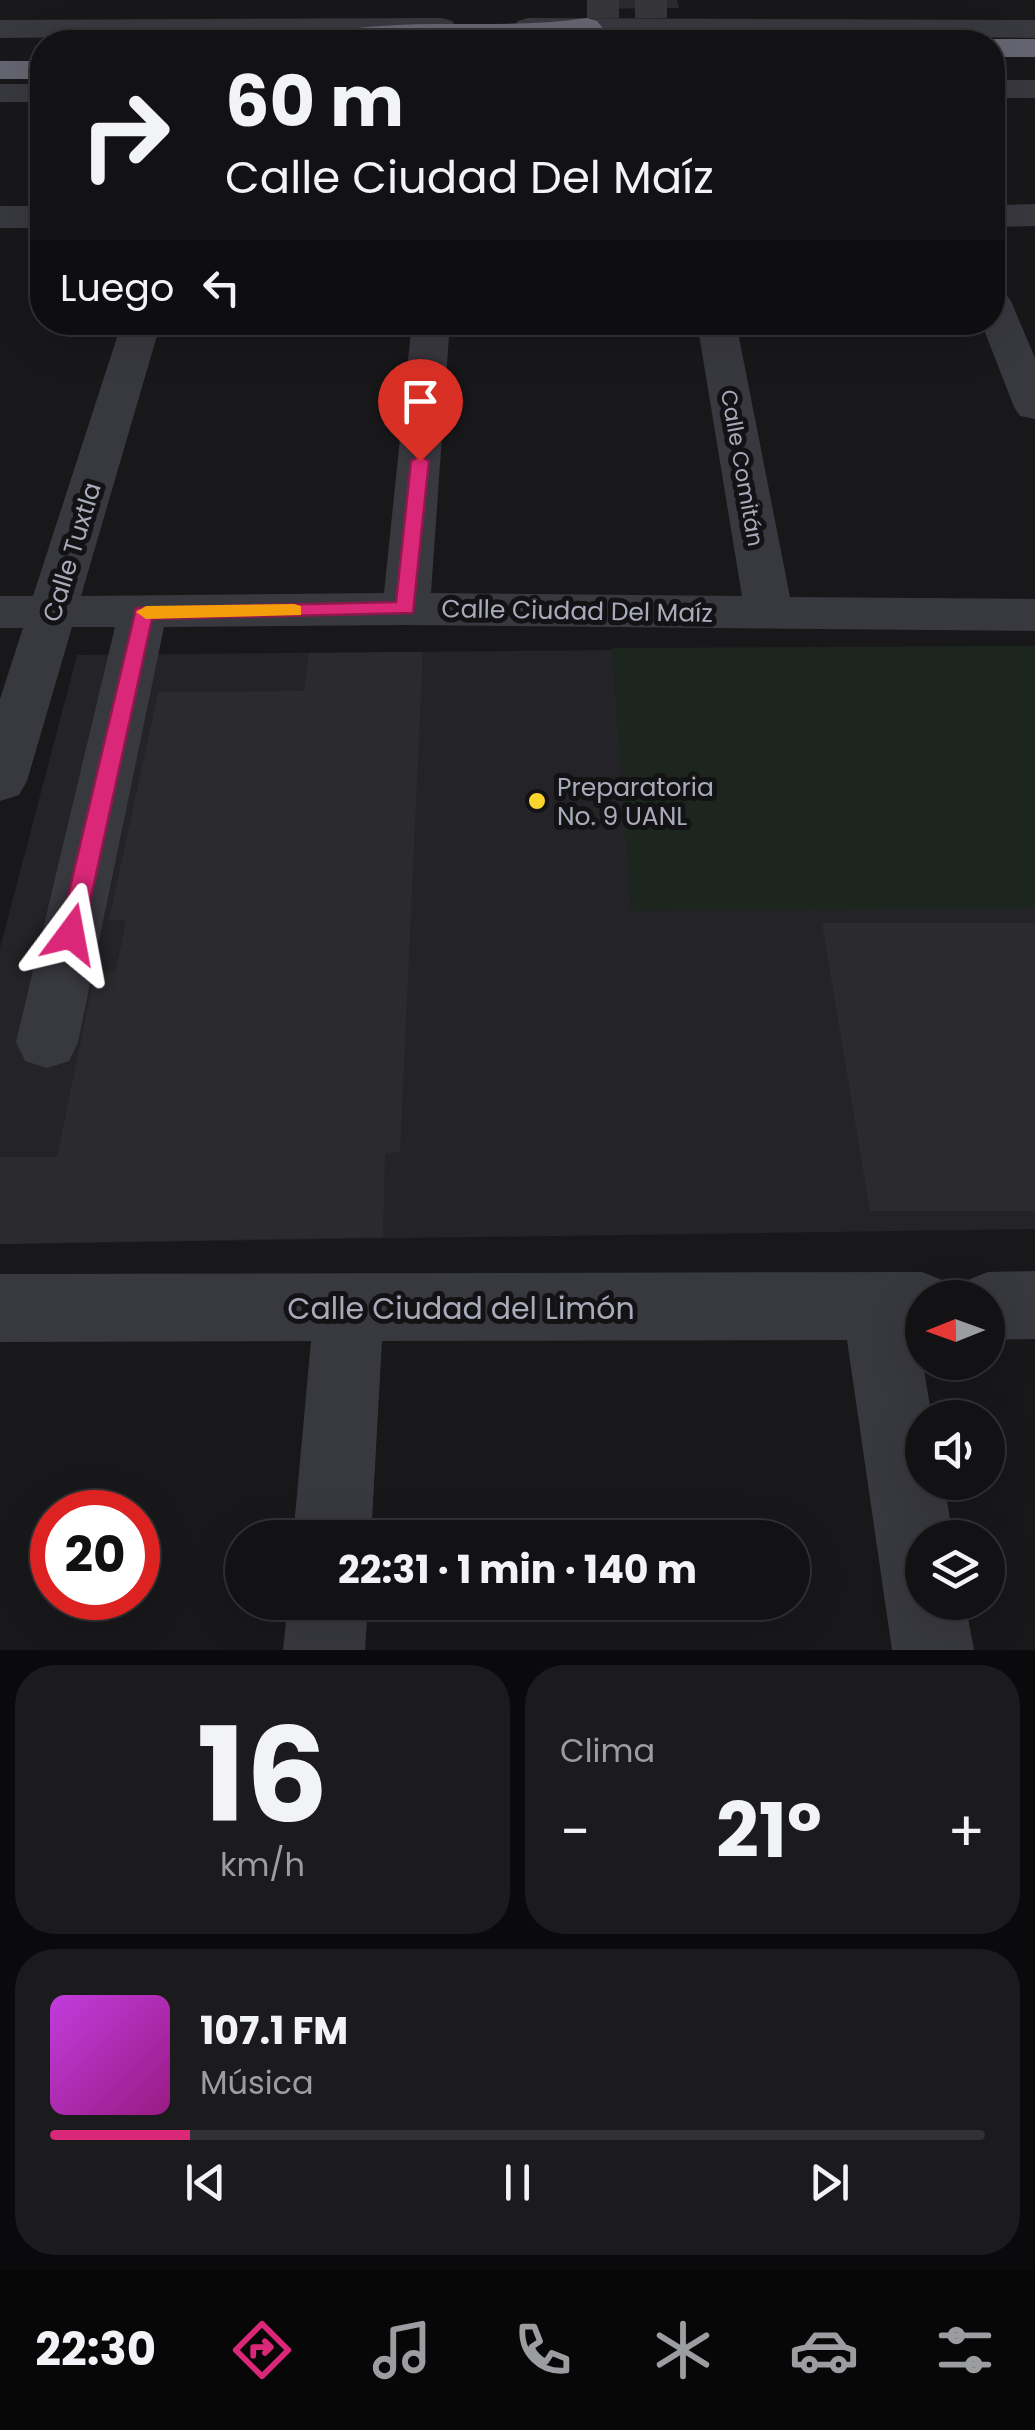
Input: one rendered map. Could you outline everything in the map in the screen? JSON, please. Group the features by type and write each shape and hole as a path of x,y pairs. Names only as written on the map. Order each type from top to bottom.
{"highway":[{"path":"551,30 587,15"},
{"path":"0,48 30,48"},
{"path":"1005,48 1035,48"},
{"path":"0,70 30,70"},
{"path":"1005,74 1032,84"}],"street":[{"path":"870,0 881,28"},
{"path":"678,2 691,5 696,27"},
{"path":"0,29 247,14 587,15 696,27 1035,29"},
{"path":"1005,87 1032,84"},
{"path":"0,93 30,93"},
{"path":"1005,216 1035,215"},
{"path":"0,217 30,216"},
{"path":"1005,333 1035,406"},
{"name":"Calle Tuxtla","path":"0,781 138,335"},
{"path":"406,609 430,335"},
{"name":"Calle Comitán","path":"718,335 769,614"},
{"name":"Calle Ciudad Del Maíz","path":"0,612 406,609 1035,615"},
{"path":"46,1042 144,612"},
{"path":"1005,1306 1035,1305"},
{"path":"900,1306 917,1520"},
{"name":"Calle Ciudad del Limón","path":"0,1308 900,1306"},
{"path":"333,1520 348,1308"},
{"path":"324,1650 326,1620"},
{"path":"928,1620 932,1650"}],"shaded area":[{"name":"Preparatoria No. 9 UANL","path":"1035,646 1035,1229 0,1244 0,948 77,655"},
{"path":"1035,646 1035,909 631,911 612,648"}],"building":[{"path":"587,0 677,0 679,8 588,9"},
{"path":"423,652 400,1152 385,1153 383,1237 0,1244 0,1157 57,1157 95,972 116,971 126,920 109,920 158,692 304,691 309,653"},
{"path":"822,923 1035,923 1035,1211 870,1211"}],"tunnel":[{"path":"587,2 678,2"}],"slow traffic":[{"path":"146,612 294,610"}],"place":[{"name":"Preparatoria No. 9 UANL","path":"537,801"}],"route":[{"path":"71,934 144,612 406,609 420,461"}]}
